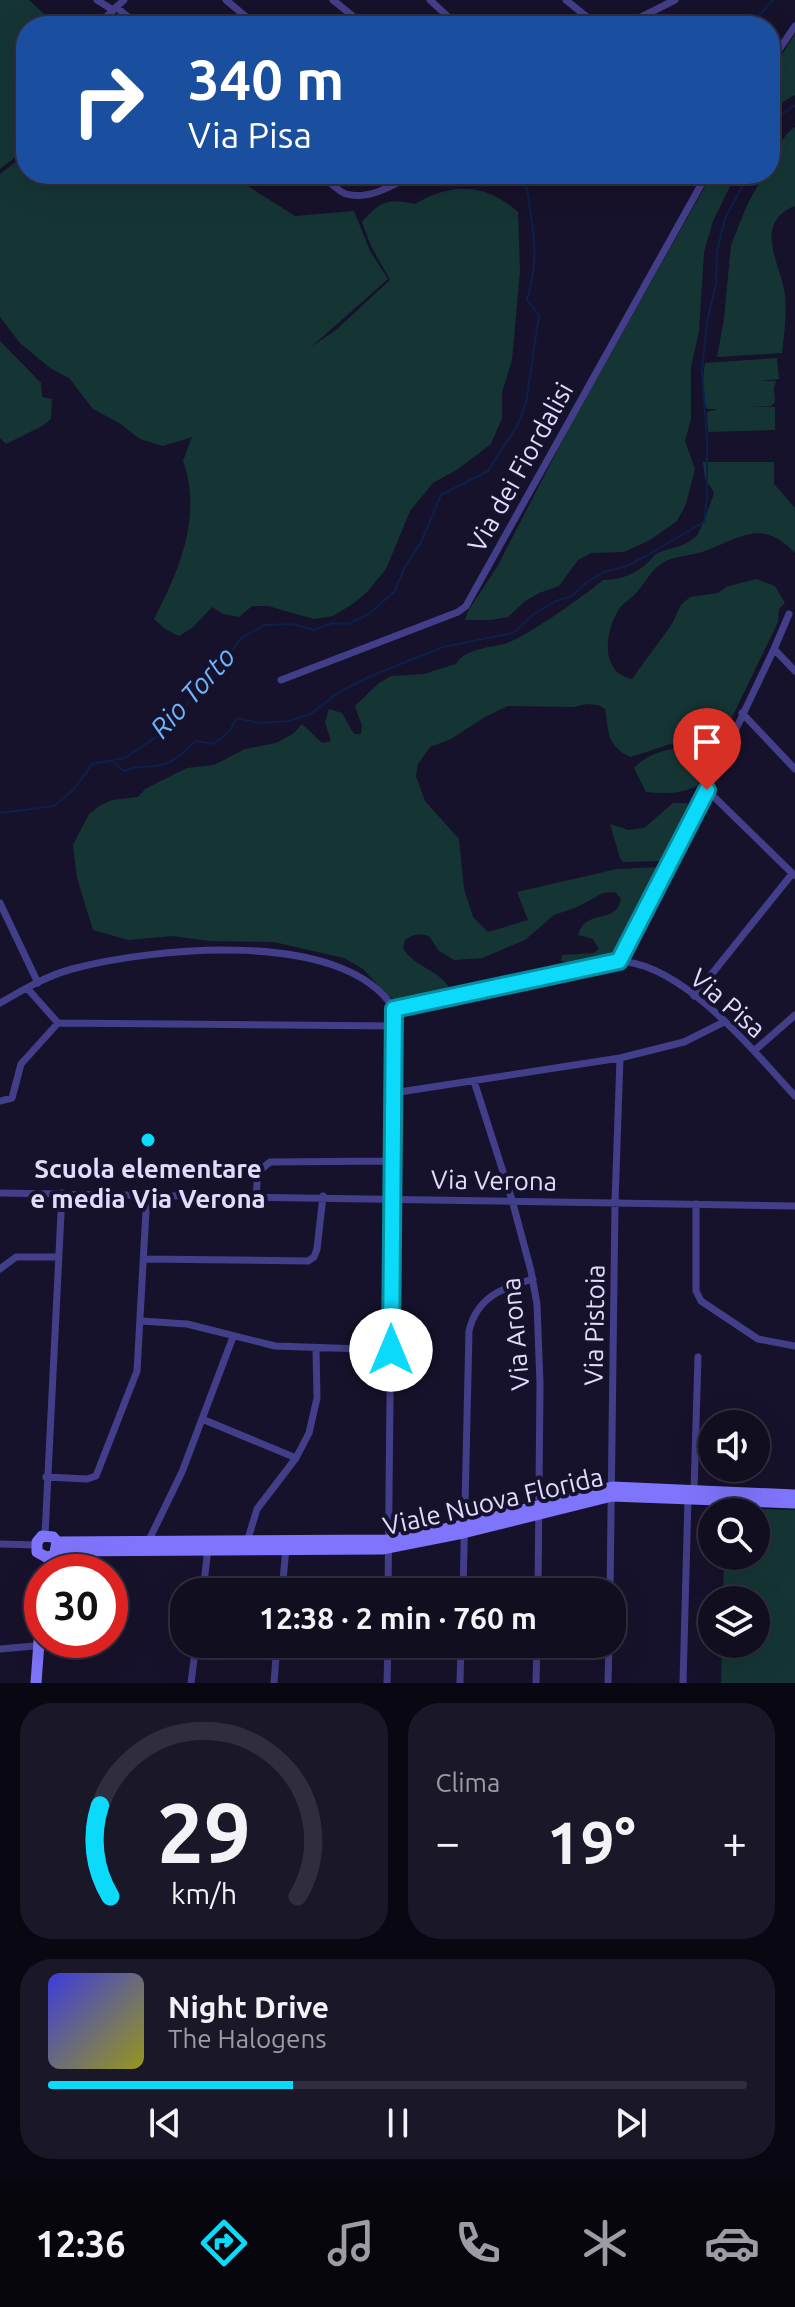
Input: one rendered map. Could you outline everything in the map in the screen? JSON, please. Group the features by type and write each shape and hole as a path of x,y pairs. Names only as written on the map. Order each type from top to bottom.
{"street":[{"path":"97,0 121,16"},
{"path":"108,0 112,11"},
{"path":"112,11 124,0"},
{"path":"226,0 245,16"},
{"path":"333,0 353,16"},
{"path":"430,0 447,16"},
{"path":"566,0 586,16"},
{"path":"643,16 675,0"},
{"path":"780,48 795,26"},
{"path":"332,184 350,195 382,190 394,184"},
{"name":"Via dei Fiordalisi","path":"281,680 458,612 466,606 701,184"},
{"path":"619,961 707,790 789,614"},
{"path":"774,649 795,671"},
{"path":"742,713 795,769"},
{"path":"694,996 794,875 707,790"},
{"path":"0,903 38,983"},
{"path":"0,1003 74,969 179,952 263,950 312,960 352,974 377,989 394,1009 388,1578"},
{"name":"Via Pisa","path":"394,1009 619,961 655,971 694,996 754,1051 795,1096"},
{"path":"27,988 58,1023 394,1026"},
{"path":"754,1051 795,1015"},
{"path":"393,1093 620,1058 684,1042 724,1022"},
{"path":"0,1101 12,1098 21,1064 58,1023"},
{"name":"Via Pistoia","path":"610,1578 620,1058"},
{"name":"Via Arona","path":"474,1081 512,1200 533,1279 540,1347 538,1578"},
{"path":"256,1195 258,1172 270,1162 391,1161"},
{"name":"Via Verona","path":"0,1193 392,1197 795,1206"},
{"path":"45,1535 62,1193"},
{"path":"46,1477 89,1479 99,1472 135,1376 147,1193"},
{"path":"145,1259 308,1261 317,1249 323,1196"},
{"path":"696,1204 696,1291 701,1301 758,1339 795,1346"},
{"path":"0,1269 16,1257 57,1257"},
{"path":"463,1578 468,1339 471,1324 489,1297 506,1287 533,1279"},
{"path":"141,1321 187,1324 267,1345 391,1350"},
{"path":"146,1547 182,1472 233,1337"},
{"path":"247,1542 258,1507 296,1458 308,1436 315,1412 316,1348"},
{"path":"683,1683 698,1357"},
{"path":"202,1419 296,1458"},
{"name":"Viale Nuova Florida","path":"53,1552 146,1547 388,1545 612,1491 795,1495"},
{"name":"Viale Nuova Florida","path":"744,1496 795,1503"},
{"path":"45,1535 53,1537 53,1552 37,1552 36,1545 45,1535"},
{"name":"Viale Nuova Florida","path":"209,1546 247,1542 286,1545"},
{"path":"0,1544 36,1545"},
{"path":"283,1578 286,1545"},
{"path":"205,1578 209,1546"},
{"path":"0,1649 24,1646"},
{"path":"36,1683 40,1658"},
{"path":"43,1658 43,1683"},
{"path":"191,1683 194,1658"},
{"path":"274,1683 276,1658"},
{"path":"387,1683 388,1658"},
{"path":"460,1683 461,1658"},
{"path":"536,1683 537,1658"},
{"path":"608,1683 609,1658"}],"green space":[{"path":"0,0 29,0 46,16 16,16 16,157 0,169"},
{"path":"795,34 795,95 780,105 780,57"},
{"path":"795,127 795,206 774,223 772,234 772,246 785,295 782,353 717,357 731,245 759,184 780,184 780,145"},
{"path":"16,162 16,184 245,184 295,216 354,211 370,251 388,279 311,347 336,330 390,280 362,222 374,209 398,201 415,204 455,189 481,191 506,202 518,212 520,271 512,360 502,392 502,418 491,444 433,483 410,511 386,569 367,592 333,616 314,619 268,606 252,606 239,617 223,614 212,607 192,628 179,636 165,629 154,619 172,582 185,542 190,502 189,481 183,461 192,437 163,446 140,439 93,409 69,378 50,368 20,343 0,317 0,174"},
{"path":"706,184 731,184 713,221 704,252 699,331 691,367 691,419 685,441 695,469 686,504 677,521 650,540 624,552 591,553 578,560 559,586 525,601 508,617 465,620 497,567 569,428"},
{"path":"0,341 41,383 42,397 52,399 51,419 6,444 0,438"},
{"path":"777,358 779,379 760,381 776,381 775,402 771,406 752,407 775,407 775,430 708,432 707,412 718,409 708,409 704,405 702,385 705,363"},
{"path":"703,462 774,462 774,484 795,508 795,553 783,542 761,533 665,561 619,609 610,628 608,650 614,668 632,679 672,624 681,605 690,597 718,593 726,587 756,579 775,586 785,603 779,609 778,622 723,736 670,744 631,757 613,743 605,709 598,705 508,706 451,739 430,747 418,764 416,776 425,801 459,839 464,889 473,917 488,932 528,920 517,892 617,869 659,867 611,955 595,962 572,964 561,961 562,955 594,953 599,949 593,939 578,935 587,921 607,915 618,907 621,899 615,892 603,893 554,915 525,940 482,958 454,960 438,950 430,937 420,934 411,936 405,940 403,948 408,955 441,978 451,991 422,1000 399,1002 388,996 363,969 344,958 274,942 210,941 172,936 128,940 93,930 77,878 73,845 89,814 112,800 138,797 145,789 187,768 214,765 245,749 276,743 293,734 302,724 322,743 331,741 325,722 329,709 342,713 354,734 361,734 362,726 355,706 379,683 391,676 424,674 456,664 472,652 516,639 603,580 630,574 658,553 694,538 714,493 705,478"},
{"path":"713,744 716,747 697,786 685,791 646,792 634,768 660,752"},
{"path":"673,803 688,805 660,861 623,862 610,824 628,830 644,828"},
{"path":"770,1509 795,1510 795,1683 721,1683 722,1658 770,1658 770,1586 723,1586 724,1570 770,1570"}],"waterway":[{"name":"Rio Torto","path":"758,16 773,0"},
{"path":"780,116 795,105"},
{"name":"Rio Torto","path":"0,813 54,806 74,789 92,764 125,758 163,732 241,638 265,625 292,624 314,630 332,623 348,624 369,614 394,592 421,542 441,495 488,471 517,426 526,403 539,315 527,300 533,276 534,245 525,184"},
{"path":"111,760 124,771 158,766 177,758 196,741 213,744 229,732 237,718 260,723 289,721 311,714 339,692 371,676 443,647 513,633 534,614 572,596 604,572 627,566 704,522 707,440 702,370 707,322 725,218 744,184"}],"place":[{"name":"Scuola elementare e media Via Verona","path":"148,1140"}],"route":[{"path":"391,1350 394,1009 619,961 707,790"}]}
